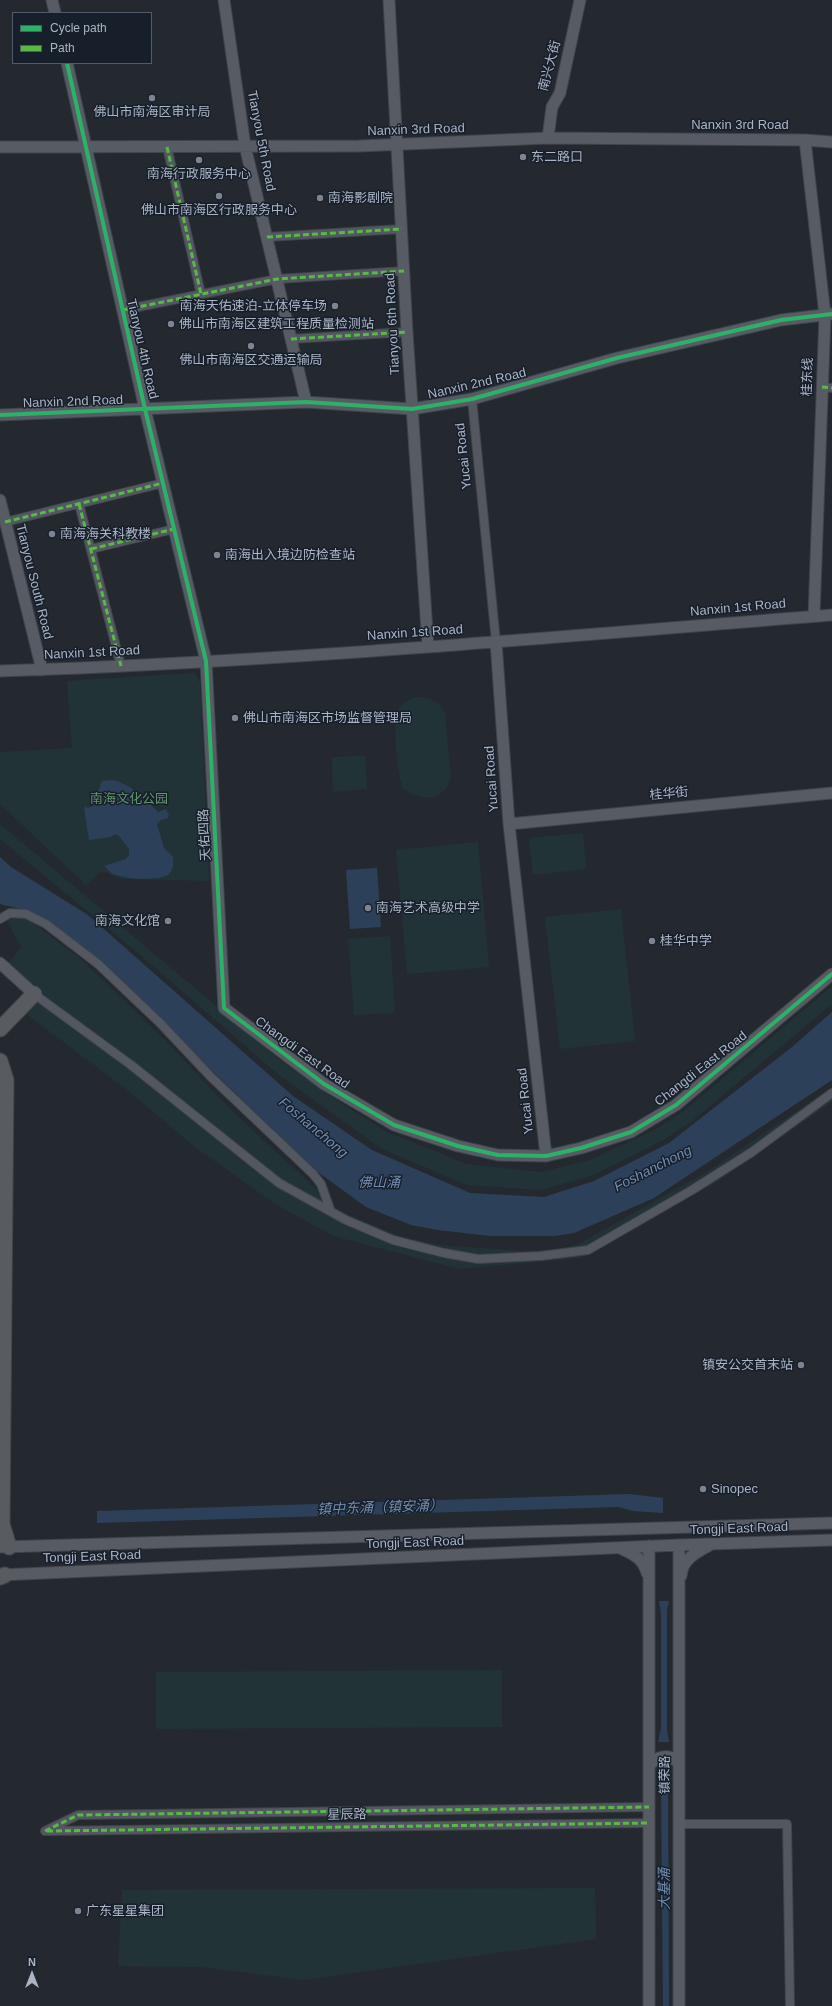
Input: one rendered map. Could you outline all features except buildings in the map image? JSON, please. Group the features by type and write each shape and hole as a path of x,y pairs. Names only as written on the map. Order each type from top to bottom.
{"highway":[{"path":"0,1029 34,994"},
{"path":"0,1060 6,1080 3,1546"}],"street":[{"path":"52,0 55,12"},
{"name":"Tianyou 5th Road","path":"224,0 245,146 306,402"},
{"name":"Tianyou 6th Road","path":"389,0 407,332 428,646"},
{"name":"南兴大街","path":"548,138 552,107 560,93 580,0"},
{"name":"Tianyou 4th Road","path":"67,64 145,409 206,661"},
{"name":"Nanxin 3rd Road","path":"0,147 167,147 397,144 548,138 805,140 832,142"},
{"name":"桂东线","path":"805,140 828,315 827,387 814,616"},
{"path":"167,147 200,294"},
{"path":"267,237 402,229"},
{"path":"123,310 277,279 404,271"},
{"name":"Nanxin 2nd Road","path":"0,416 306,402 412,409 472,399 633,354 781,320 828,315"},
{"path":"291,340 407,332"},
{"name":"Yucai Road","path":"472,399 496,642 509,824 546,1156"},
{"path":"5,522 163,482"},
{"name":"Tianyou South Road","path":"0,500 42,670"},
{"path":"79,504 121,666"},
{"path":"91,549 174,529"},
{"name":"Nanxin 1st Road","path":"0,671 121,666 496,642 832,615"},
{"name":"天佑四路","path":"206,661 224,1008"},
{"name":"桂华街","path":"509,824 832,792"},
{"path":"0,919 10,913 26,914 46,924 98,964 161,1024 211,1077 313,1174 321,1184 331,1212"},
{"path":"0,963 34,994 131,1065 279,1184 331,1212 393,1240 478,1260 540,1256 588,1250 686,1194 752,1152 832,1093"},
{"name":"Changdi East Road","path":"224,1008 324,1084 394,1125 458,1146 498,1155 546,1156 581,1148 631,1132 676,1105 832,974"},
{"name":"Tongji East Road","path":"3,1546 832,1523"},
{"name":"Tongji East Road","path":"2,1576 649,1546 832,1540"},
{"name":"镇荣路","path":"679,1545 679,2006"},
{"path":"678,1606 681,1590 681,1573 685,1563 692,1555 710,1545"},
{"name":"镇荣路","path":"649,1546 649,2006"},
{"path":"619,1548 637,1557 642,1562 649,1578"},
{"path":"649,1766 654,1760 662,1757 670,1757 678,1762"},
{"name":"星辰路","path":"649,1807 78,1815 45,1832 649,1823"},
{"path":"679,1824 787,1824 790,2006"}],"green space":[{"name":"南海文化公园","path":"195,673 200,683 209,881 121,879 102,871 86,885 0,804 0,752 72,748 67,681"},
{"path":"415,697 425,697 437,702 445,713 451,778 443,792 431,797 424,797 410,793 403,789 399,772 395,734 397,713 405,702"},
{"path":"365,756 367,789 333,792 332,757"},
{"path":"0,824 285,1064 341,1103 387,1132 467,1164 541,1172 590,1160 656,1129 684,1111 832,986 832,1004 692,1121 665,1139 591,1176 541,1190 467,1185 382,1149 279,1075 138,953 0,839"},
{"path":"583,833 586,869 533,875 529,838"},
{"path":"478,842 489,967 407,974 396,850"},
{"path":"621,909 635,1041 560,1049 545,917"},
{"path":"25,917 82,960 166,1041 230,1109 316,1189 325,1205 400,1236 439,1245 521,1251 553,1250 577,1245 708,1171 832,1087 832,1102 712,1185 580,1258 459,1269 333,1236 274,1203 195,1147 126,1089 25,1013 39,994 9,963 21,947 6,918"},
{"path":"390,936 395,1013 354,1015 348,939"},
{"path":"502,1670 502,1727 156,1729 156,1672"},
{"path":"595,1888 596,1939 303,1980 202,1967 118,1966 122,1890"}],"water":[{"path":"113,780 132,789 143,797 158,812 166,809 169,815 168,818 161,820 157,824 164,848 173,857 173,864 169,874 158,878 149,879 131,878 111,873 104,866 126,859 129,855 129,849 119,836 115,834 111,837 89,840 84,808 86,806 87,808 93,806 93,795 98,792 102,781"},
{"name":"佛山涌","path":"0,857 11,867 88,915 293,1096 372,1150 470,1193 544,1197 594,1181 669,1143 792,1047 832,1012 832,1080 654,1198 574,1233 555,1236 490,1236 438,1230 411,1225 366,1207 315,1170 93,956 33,912 0,904"},
{"path":"377,868 381,927 350,929 346,870"},
{"name":"镇中东涌（镇安涌）","path":"630,1494 663,1498 663,1513 633,1511 618,1507 97,1523 97,1511"},
{"path":"659,1601 669,1601 667,1610 667,1730 669,1742 658,1742 661,1728 661,1614"},
{"name":"大基涌","path":"659,1772 667,1772 668,1777 669,2006 663,2006 661,1784"}],"marked path":[{"path":"167,147 201,294"},
{"path":"267,237 402,229"},
{"path":"123,310 277,279 404,271"},
{"path":"291,339 407,332"},
{"path":"822,387 832,388"},
{"path":"5,522 163,483"},
{"path":"79,504 121,666"},
{"path":"91,549 174,529"},
{"path":"45,1831 78,1815 649,1807"},
{"path":"47,1831 649,1823"}],"cycle path":[{"path":"67,64 145,409 206,661 224,1008 324,1084 394,1125 458,1146 498,1155 546,1156 581,1148 631,1132 676,1105 832,974"},
{"path":"0,415 306,402 412,409 472,399 617,358 781,320 832,314"}],"place":[{"name":"佛山市南海区审计局","path":"152,98"},
{"name":"东二路口","path":"523,157"},
{"name":"南海行政服务中心","path":"199,160"},
{"name":"佛山市南海区行政服务中心","path":"219,196"},
{"name":"南海影剧院","path":"320,198"},
{"name":"南海天佑速泊-立体停车场","path":"335,306"},
{"name":"佛山市南海区建筑工程质量检测站","path":"171,324"},
{"name":"佛山市南海区交通运输局","path":"251,346"},
{"name":"南海海关科教楼","path":"52,534"},
{"name":"南海出入境边防检查站","path":"217,555"},
{"name":"佛山市南海区市场监督管理局","path":"235,718"},
{"name":"南海艺术高级中学","path":"368,908"},
{"name":"南海文化馆","path":"168,921"},
{"name":"桂华中学","path":"652,941"},
{"name":"镇安公交首末站","path":"801,1365"},
{"name":"Sinopec","path":"703,1489"},
{"name":"广东星星集团","path":"78,1911"}],"water label":[{"name":"Foshanchong","path":"313,1128"},
{"name":"Foshanchong","path":"653,1169"}]}
